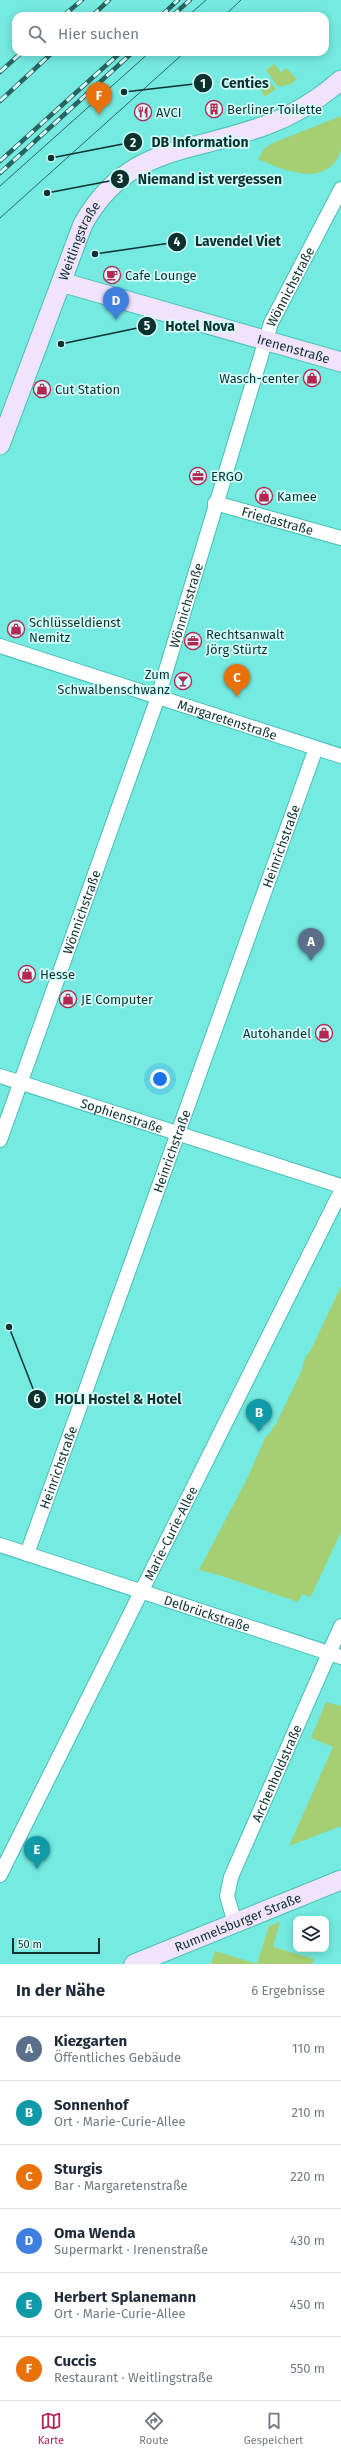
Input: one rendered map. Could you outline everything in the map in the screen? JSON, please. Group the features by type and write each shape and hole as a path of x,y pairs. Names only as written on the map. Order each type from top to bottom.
{"street":[{"name":"Weitlingstraße","path":"0,445 83,224 94,206 111,185 140,164 268,125 315,101 340,83"},
{"name":"Wönnichstraße","path":"0,1140 158,697 215,503 271,323 341,189"},
{"name":"Irenenstraße","path":"61,282 341,362"},
{"name":"Friedastraße","path":"215,503 341,538"},
{"name":"Margaretenstraße","path":"0,646 341,756"},
{"name":"Heinrichstraße","path":"28,1554 316,748"},
{"name":"Sophienstraße","path":"0,1076 341,1186"},
{"name":"Marie-Curie-Allee","path":"0,1875 143,1591 341,1191"},
{"name":"Delbrückstraße","path":"0,1544 335,1655"},
{"name":"Archenholdstraße","path":"235,1923 227,1896 231,1877 335,1655 341,1626"},
{"name":"Rummelsburger Straße","path":"134,1964 341,1880"}],"green space":[{"path":"274,64 281,72 286,68 297,79 291,84 278,87 266,70"},
{"path":"267,83 271,83 276,89 264,97 261,89"},
{"path":"341,116 341,150 335,162 326,170 305,174 293,172 258,159 265,148 273,143"},
{"path":"341,1286 341,1532 312,1594 310,1597 302,1594 298,1602 222,1576 199,1570 247,1479 265,1438 276,1424 301,1372 306,1356 310,1352"},
{"path":"326,1702 341,1706 341,1826 289,1846 333,1747 311,1738"},
{"path":"280,1922 273,1947 314,1959 312,1964 257,1964 269,1926"},
{"path":"215,1951 257,1964 211,1964"}],"tram line":[{"path":"192,12 206,0"},
{"path":"228,12 241,0"},
{"path":"0,186 146,56"},
{"path":"0,218 181,56"}],"railway":[{"path":"68,12 82,0"},
{"path":"96,12 109,0"},
{"path":"165,12 178,0"},
{"path":"176,12 190,0"},
{"path":"0,72 18,56"},
{"path":"0,101 49,56"},
{"path":"0,161 117,56"},
{"path":"0,173 129,56"}],"place":[{"name":"Centies","path":"124,92"},
{"name":"Berliner Toilette","path":"214,109"},
{"name":"AVCI","path":"143,112"},
{"name":"Cuccis","path":"99,115"},
{"name":"DB Information","path":"51,158"},
{"name":"Niemand ist vergessen","path":"47,193"},
{"name":"Lavendel Viet","path":"95,254"},
{"name":"Cafe Lounge","path":"112,275"},
{"name":"Oma Wenda","path":"116,320"},
{"name":"Hotel Nova","path":"61,344"},
{"name":"Wasch-center","path":"312,378"},
{"name":"Cut Station","path":"42,389"},
{"name":"ERGO","path":"198,476"},
{"name":"Kamee","path":"264,496"},
{"name":"Schlüsseldienst Nemitz","path":"16,629"},
{"name":"Rechtsanwalt Jörg Stürtz","path":"193,641"},
{"name":"Zum Schwalbenschwanz","path":"183,681"},
{"name":"Sturgis","path":"237,697"},
{"name":"Kiezgarten","path":"311,961"},
{"name":"Hesse","path":"27,974"},
{"name":"JE Computer","path":"68,999"},
{"name":"Autohandel","path":"324,1033"},
{"name":"HOLI Hostel & Hotel","path":"9,1327"},
{"name":"Sonnenhof","path":"259,1432"},
{"name":"Herbert Splanemann","path":"37,1869"}]}
